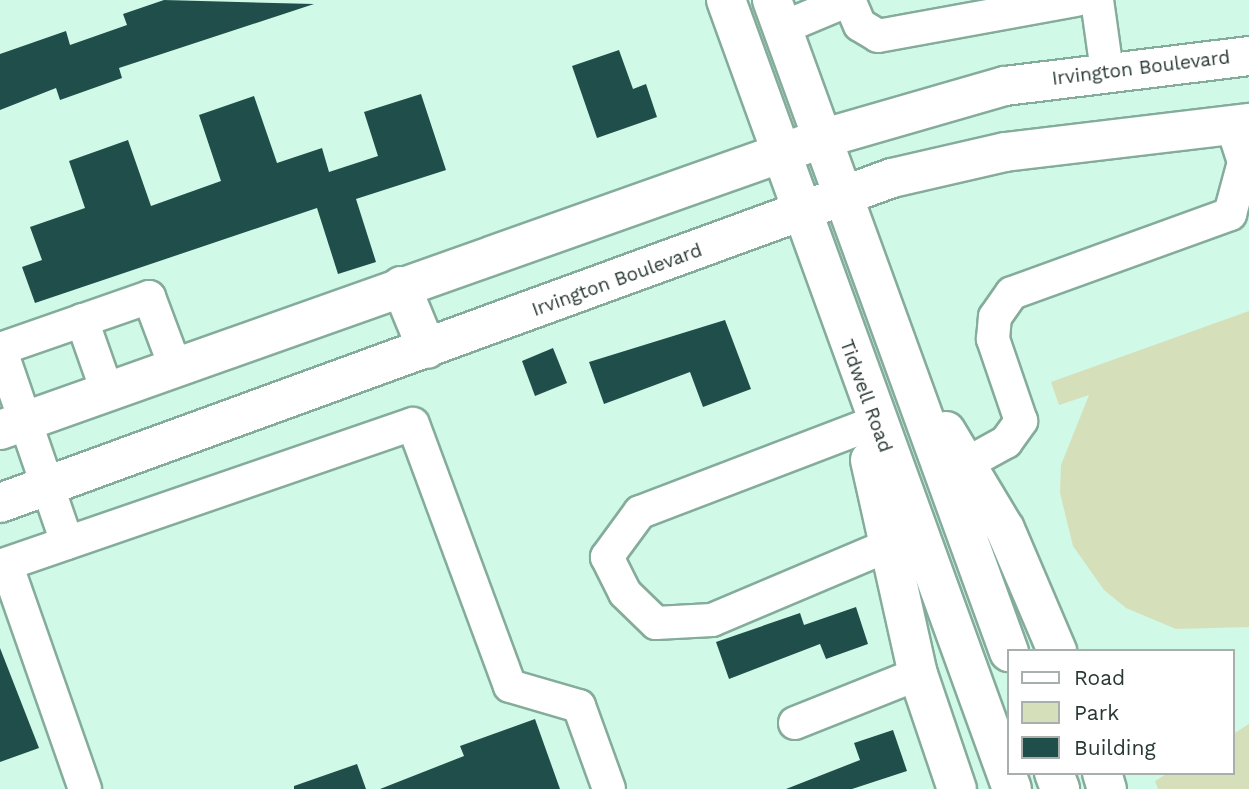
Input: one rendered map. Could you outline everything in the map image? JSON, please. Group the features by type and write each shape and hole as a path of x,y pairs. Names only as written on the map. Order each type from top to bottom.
{"main road":[{"name":"Tidwell Road","path":"726,0 848,349 1012,789"},
{"path":"777,14 841,197 1008,649"},
{"name":"Irvington Boulevard","path":"13,426 175,366 821,139 1005,86 1107,71 1249,56"},
{"name":"Irvington Boulevard","path":"0,503 841,197 1005,152 1243,113"},
{"path":"401,286 428,349"},
{"path":"848,349 887,546 918,674 957,789"},
{"path":"900,355 1005,529 1056,649"}],"street":[{"path":"777,14 850,1 860,25 878,36 943,10 1076,0"},
{"path":"1097,0 1107,71"},
{"path":"966,464 1006,442 1021,421 993,339 995,317 1012,293 1230,214 1244,162 1243,113"},
{"path":"67,543 48,485 13,426 0,349 149,297 175,366"},
{"path":"82,320 107,391"},
{"path":"85,789 3,565 413,424 510,686 579,706 609,789"},
{"path":"863,427 640,512 607,557 625,593 656,623 712,620 887,546"},
{"path":"795,723 918,674"}],"green space":[{"path":"1249,311 1249,627 1176,629 1126,608 1104,590 1073,546 1060,493 1061,465 1089,395 1059,405 1051,382"},
{"path":"1249,724 1249,789 1158,789 1155,781 1165,775 1235,775 1235,733"}],"building":[{"path":"164,0 314,4 119,68 122,78 60,100 56,88 0,110 0,54 66,31 70,45 127,25 123,14"},
{"path":"619,50 633,89 646,84 657,117 597,138 572,66"},
{"path":"421,94 446,170 356,199 376,262 338,274 317,208 35,303 22,267 42,260 30,227 85,208 69,161 128,140 151,206 221,181 199,115 254,96 277,163 322,148 329,172 378,156 364,112"},
{"path":"725,320 751,389 703,407 690,372 604,404 589,362"},
{"path":"553,348 567,383 535,396 522,361"},
{"path":"856,607 868,644 826,659 820,644 729,679 716,642 800,613 804,625"},
{"path":"0,648 39,748 0,762"},
{"path":"535,719 560,789 380,789 464,756 460,746"},
{"path":"893,730 907,771 852,789 786,789 860,760 854,743"},
{"path":"357,764 366,789 294,789 294,786"}]}
